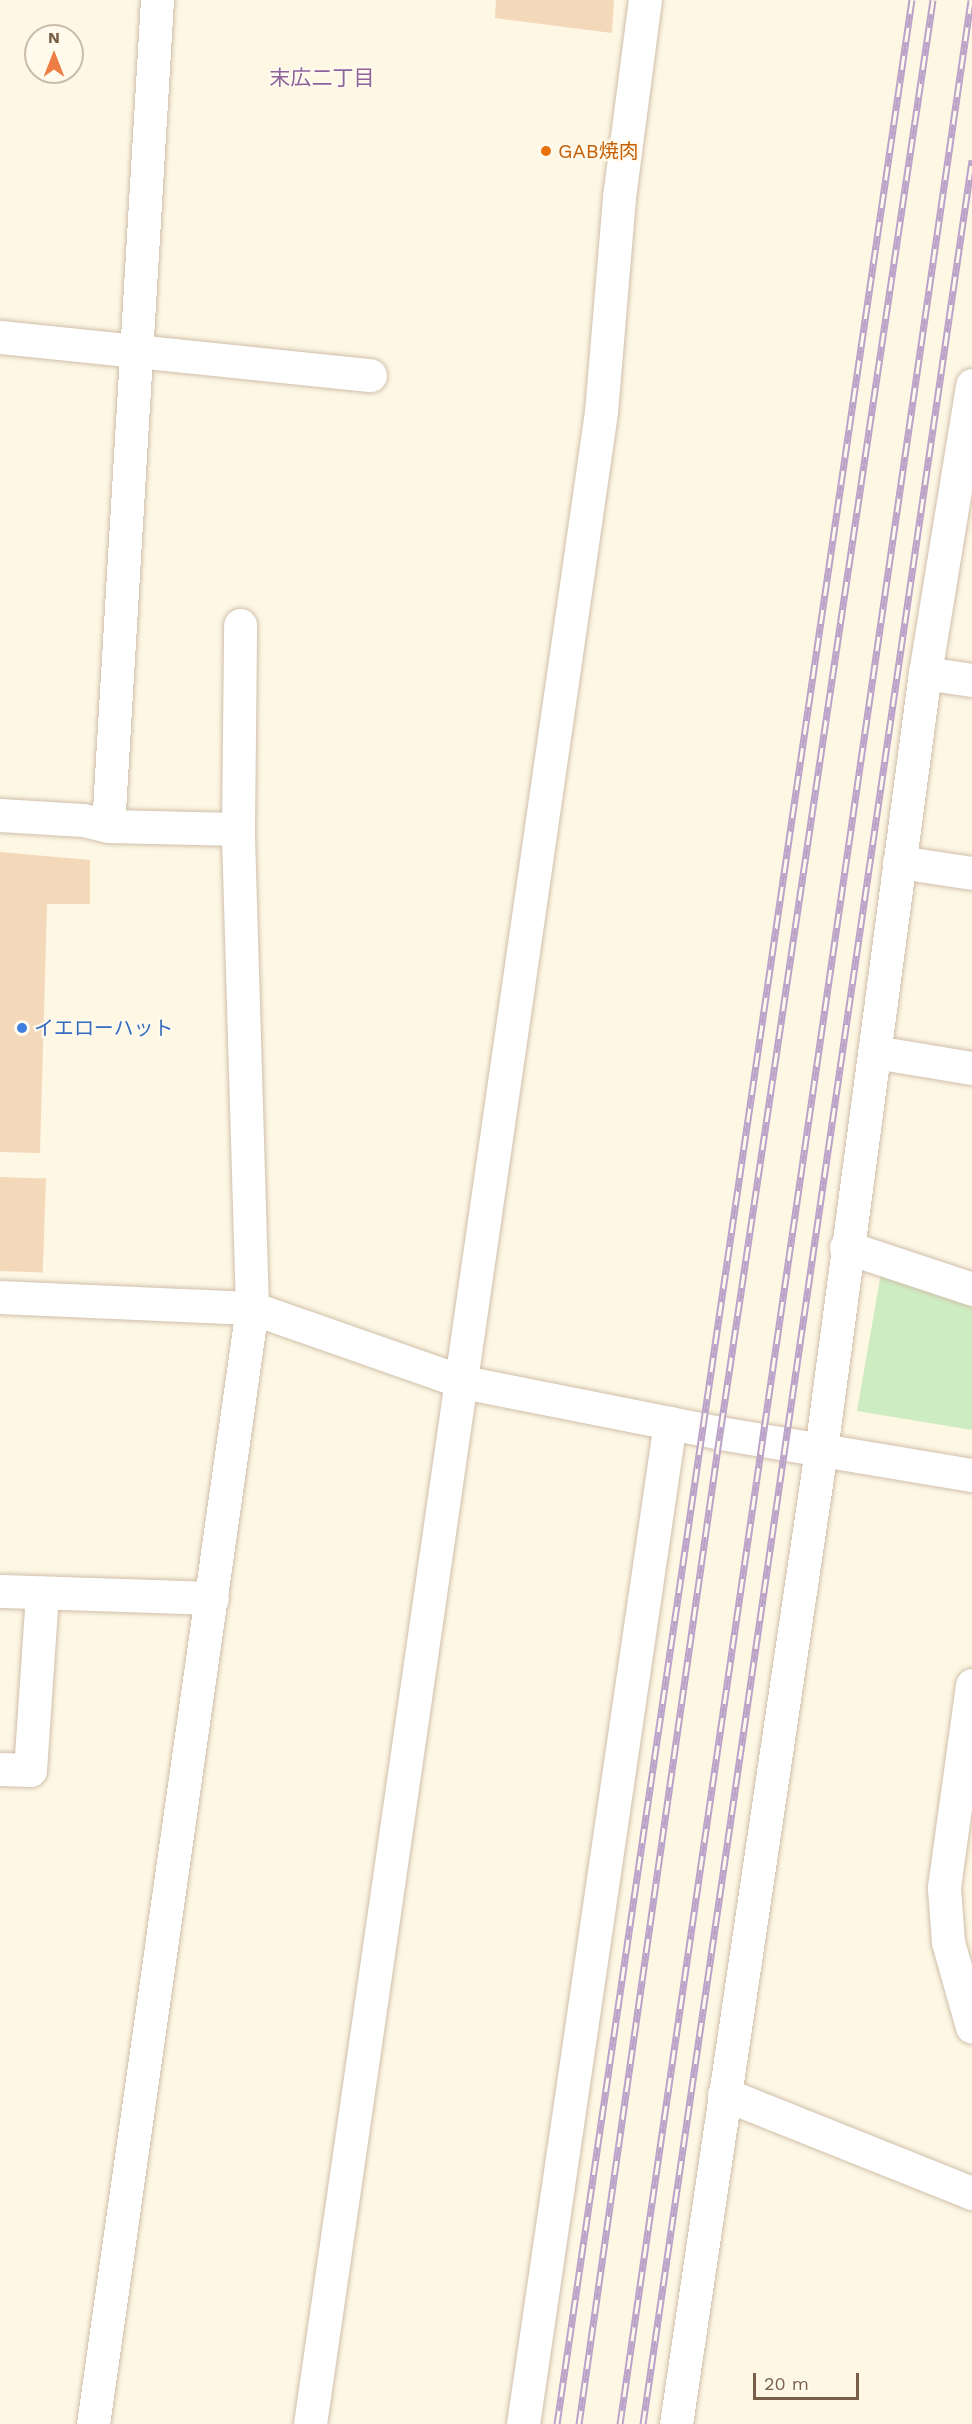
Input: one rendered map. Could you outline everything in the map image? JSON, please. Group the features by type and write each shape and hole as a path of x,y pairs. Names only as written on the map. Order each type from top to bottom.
{"street":[{"path":"108,826 138,353 157,0"},
{"path":"310,2424 463,1382 601,412 618,196 645,0"},
{"path":"0,337 138,353 370,375"},
{"path":"676,2424 821,1450 846,1247 876,1052 925,673 972,385"},
{"path":"95,2424 252,1308 238,829 240,625"},
{"path":"925,673 972,680"},
{"path":"0,815 83,820 108,826 238,829"},
{"path":"899,862 972,873"},
{"path":"876,1052 972,1068"},
{"path":"846,1247 972,1289"},
{"path":"0,1298 252,1308 463,1382 670,1423 972,1475"},
{"path":"524,2424 670,1423"},
{"path":"0,1592 212,1598"},
{"path":"0,1769 30,1770 42,1592"},
{"path":"971,1691 944,1888 948,1942 972,2027"},
{"path":"724,2094 972,2193"}],"green space":[{"path":"881,1273 972,1302 972,1430 857,1411"}],"building":[{"path":"496,0 614,0 612,33 495,18"},
{"name":"イエローハット","path":"0,852 90,860 90,904 47,904 40,1153 0,1152"},
{"path":"0,1177 46,1179 43,1273 0,1271"}],"railway":[{"path":"557,2424 912,0"},
{"path":"579,2424 717,1454 933,0"},
{"path":"620,2424 971,0"},
{"path":"643,2424 972,160"}],"place":[{"name":"GAB焼肉","path":"546,151"},
{"name":"イエローハット","path":"22,1028"}],"district":[{"name":"末広二丁目","path":"322,78"}]}
